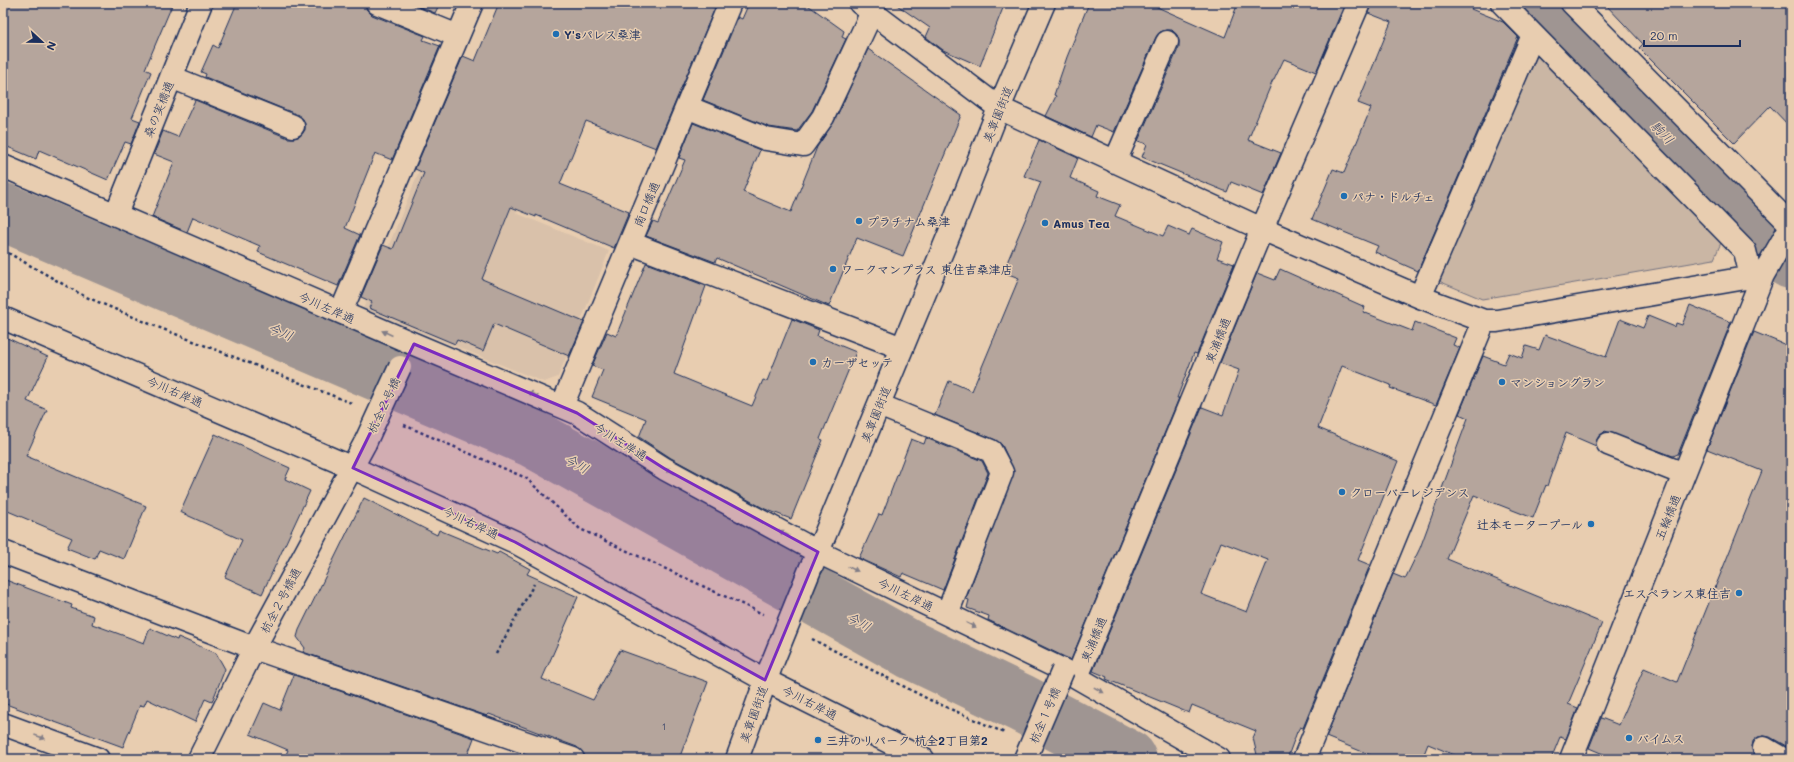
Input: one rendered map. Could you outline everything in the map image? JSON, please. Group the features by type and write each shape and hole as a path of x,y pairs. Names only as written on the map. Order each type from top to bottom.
{"street":[{"name":"桑の実橋通","path":"116,214 201,3"},
{"path":"377,3 458,36"},
{"path":"341,312 472,3"},
{"name":"南口橋通","path":"562,406 730,3"},
{"name":"美章園街道","path":"737,759 769,670 879,405 999,108 1044,3"},
{"name":"東浦橋通","path":"1070,674 1359,3"},
{"path":"687,107 766,139 803,145 823,117 866,7 999,108 1262,229 1420,297 1484,321 1497,321 1760,273 1745,251 1502,3"},
{"path":"1572,3 1790,228"},
{"path":"1420,297 1533,35"},
{"path":"1115,162 1168,42"},
{"path":"171,77 293,126"},
{"name":"今川左岸通","path":"3,166 577,413 815,559 947,614 1070,674 1219,759"},
{"name":"五輪橋通","path":"1571,759 1684,474 1760,273 1790,228"},
{"path":"630,243 902,348"},
{"name":"今川右岸通","path":"3,318 353,468 515,542 547,560 769,670 923,759"},
{"path":"1304,759 1484,321"},
{"name":"杭全２号橋","path":"365,443 400,366 414,344"},
{"path":"879,405 991,451 1002,472 947,614"},
{"name":"杭全２号橋通","path":"199,759 254,648 353,468 365,443"},
{"path":"1608,444 1684,474"},
{"path":"3,552 254,648 573,759"},
{"name":"杭全１号橋","path":"1026,759 1070,674"},
{"path":"3,724 98,759"},
{"path":"1764,748 1783,759"}],"path":[{"path":"3,250 84,296 150,324 358,406"},
{"path":"402,425 526,478 580,530 729,597 764,615"},
{"path":"496,654 547,560"},
{"path":"805,636 930,700 1008,734"}],"highlighted area":[{"path":"414,344 577,413 665,469 818,552 765,680 515,542 353,468"}],"shaded area":[{"path":"1536,46 1723,238 1714,259 1482,299 1441,282 1439,279"},
{"path":"426,154 524,194 516,213 609,251 558,377 544,382 363,309"}],"building":[{"path":"3,3 173,3 145,69 151,72 132,118 140,121 131,144 125,142 108,180 39,150 36,159 3,145"},
{"path":"237,3 365,3 367,10 372,15 425,36 423,40 440,46 392,160 375,153 345,228 360,235 338,286 258,252 260,246 193,217 187,232 152,217 174,162 154,154 163,131 178,137 195,100 288,138 300,136 305,130 303,119 298,115 205,77 206,74 201,72 213,45 218,48"},
{"path":"410,3 440,3 435,13"},
{"path":"499,3 703,3 715,8 656,148 586,121 560,184 629,212 614,248 536,215 536,217 511,207 482,279 584,322 569,356 494,324 483,351 457,340 455,344 369,308 372,302 361,297 383,245 393,249 424,173 415,169 463,56 475,61"},
{"path":"749,3 805,3 844,31 842,37 846,39 812,111 797,131 769,127 703,100 738,17 742,19"},
{"path":"894,3 1005,3 980,66 943,50 926,37 930,28"},
{"path":"1089,3 1148,3 1225,37 1238,3 1345,3 1316,72 1284,59 1273,80 1248,140 1281,153 1263,195 1231,182 1227,192 1142,157 1147,144 1138,141 1179,47 1177,35 1172,30 1160,32 1156,37 1114,132 1096,125 1091,137 1046,116 1056,96 1054,95 1067,57"},
{"path":"1371,3 1474,3 1471,9 1503,22 1518,37 1418,271 1375,252 1378,246 1312,219 1333,169 1344,173 1371,108 1358,103 1391,22 1368,13"},
{"path":"1604,3 1791,3 1791,128 1770,106 1734,143 1639,48 1643,44"},
{"path":"868,49 961,115 903,256 857,238 829,306 717,258 715,262 646,236 653,221 658,223 685,160 679,158 693,123 760,150 743,192 791,212 817,147 834,122"},
{"path":"1039,140 1078,158 1070,178 1099,191 1097,196 1120,205 1115,216 1163,236 1168,226 1189,235 1192,229 1223,242 1217,258 1234,264 1197,354 1194,353 1177,398 1179,398 1071,660 988,620 989,616 967,608 969,600 966,599 1014,471 1002,445 996,440 935,415 949,381 972,391 1019,278 1003,272 1041,182 1024,176"},
{"path":"646,263 706,286 674,374 752,406 763,380 767,381 792,319 819,330 817,336 856,352 820,439 823,440 791,519 765,509 671,458 639,437 646,419 592,397 603,370 592,366 607,332 616,336"},
{"path":"1280,269 1365,307 1363,312 1412,331 1415,322 1456,338 1453,345 1460,348 1436,405 1390,388 1391,385 1342,366 1318,428 1398,461 1358,560 1370,565 1303,728 1300,727 1297,732 1287,759 1258,759 1253,738 1256,731 1192,705 1189,713 1106,679 1107,677 1093,671 1202,407 1223,415 1239,370 1220,363 1257,273 1275,280","holes":["1221,542 1268,560 1247,612 1201,594"]},
{"path":"1690,305 1731,322 1678,454 1673,456 1605,431 1597,439 1596,446 1566,433 1547,486 1546,485 1533,518 1474,495 1447,559 1602,623 1568,704 1578,708 1566,739 1560,737 1551,759 1464,759 1428,744 1422,759 1380,759 1326,737 1393,574 1405,579 1420,548 1468,418 1459,414 1483,356 1504,364 1509,353 1522,358 1526,346 1539,350 1545,335 1606,357 1620,319 1643,328 1648,316 1675,327 1676,323 1682,325"},
{"path":"1754,332 1791,347 1791,741 1788,747 1770,737 1758,737 1753,741 1752,748 1753,754 1758,759 1615,759 1589,748 1601,718 1619,725 1644,668 1677,682 1762,471 1707,449"},
{"path":"3,336 48,357 27,401 47,410 26,456 146,506 124,559 99,549 95,559 67,548 72,538 3,509"},
{"path":"215,434 290,468 285,479 310,491 262,594 225,577 242,540 180,512"},
{"path":"926,438 982,461 988,473 943,590 903,573 901,577 859,558 879,514 882,515 911,439 924,444"},
{"path":"364,498 437,535 439,530 497,554 499,552 530,569 527,574 578,597 542,679 593,700 620,650 708,682 679,759 588,759 577,747 489,714 487,716 303,652 305,648 297,637 299,630"},
{"path":"3,579 72,605 71,608 94,616 92,624 144,643 150,628 177,640 178,637 216,653 225,669 212,702 205,699 195,722 147,699 144,706 140,705 123,747 3,703"},
{"path":"294,675 474,738 466,759 284,759 288,750 250,734 264,703 280,710"}],"waterway":[{"name":"駒川","path":"1535,3 1791,260"},
{"name":"今川","path":"3,212 532,438 911,650 1021,703 1128,759"}],"place":[{"name":"Y'sパレス桑津","path":"556,34"},
{"name":"パナ・ドルチェ","path":"1344,196"},
{"name":"プラチナム桑津","path":"859,221"},
{"name":"Amus Tea","path":"1045,223"},
{"name":"ワークマンプラス 東住吉桑津店","path":"833,269"},
{"name":"カーザセッテ","path":"813,362"},
{"name":"マンショングラン","path":"1502,382"},
{"name":"クローバーレジデンス","path":"1342,492"},
{"name":"辻本モータープール","path":"1591,524"},
{"name":"エスペランス東住吉","path":"1739,593"},
{"name":"バイムス","path":"1629,738"},
{"name":"三井のリパーク 杭全2丁目第2","path":"818,740"}]}
